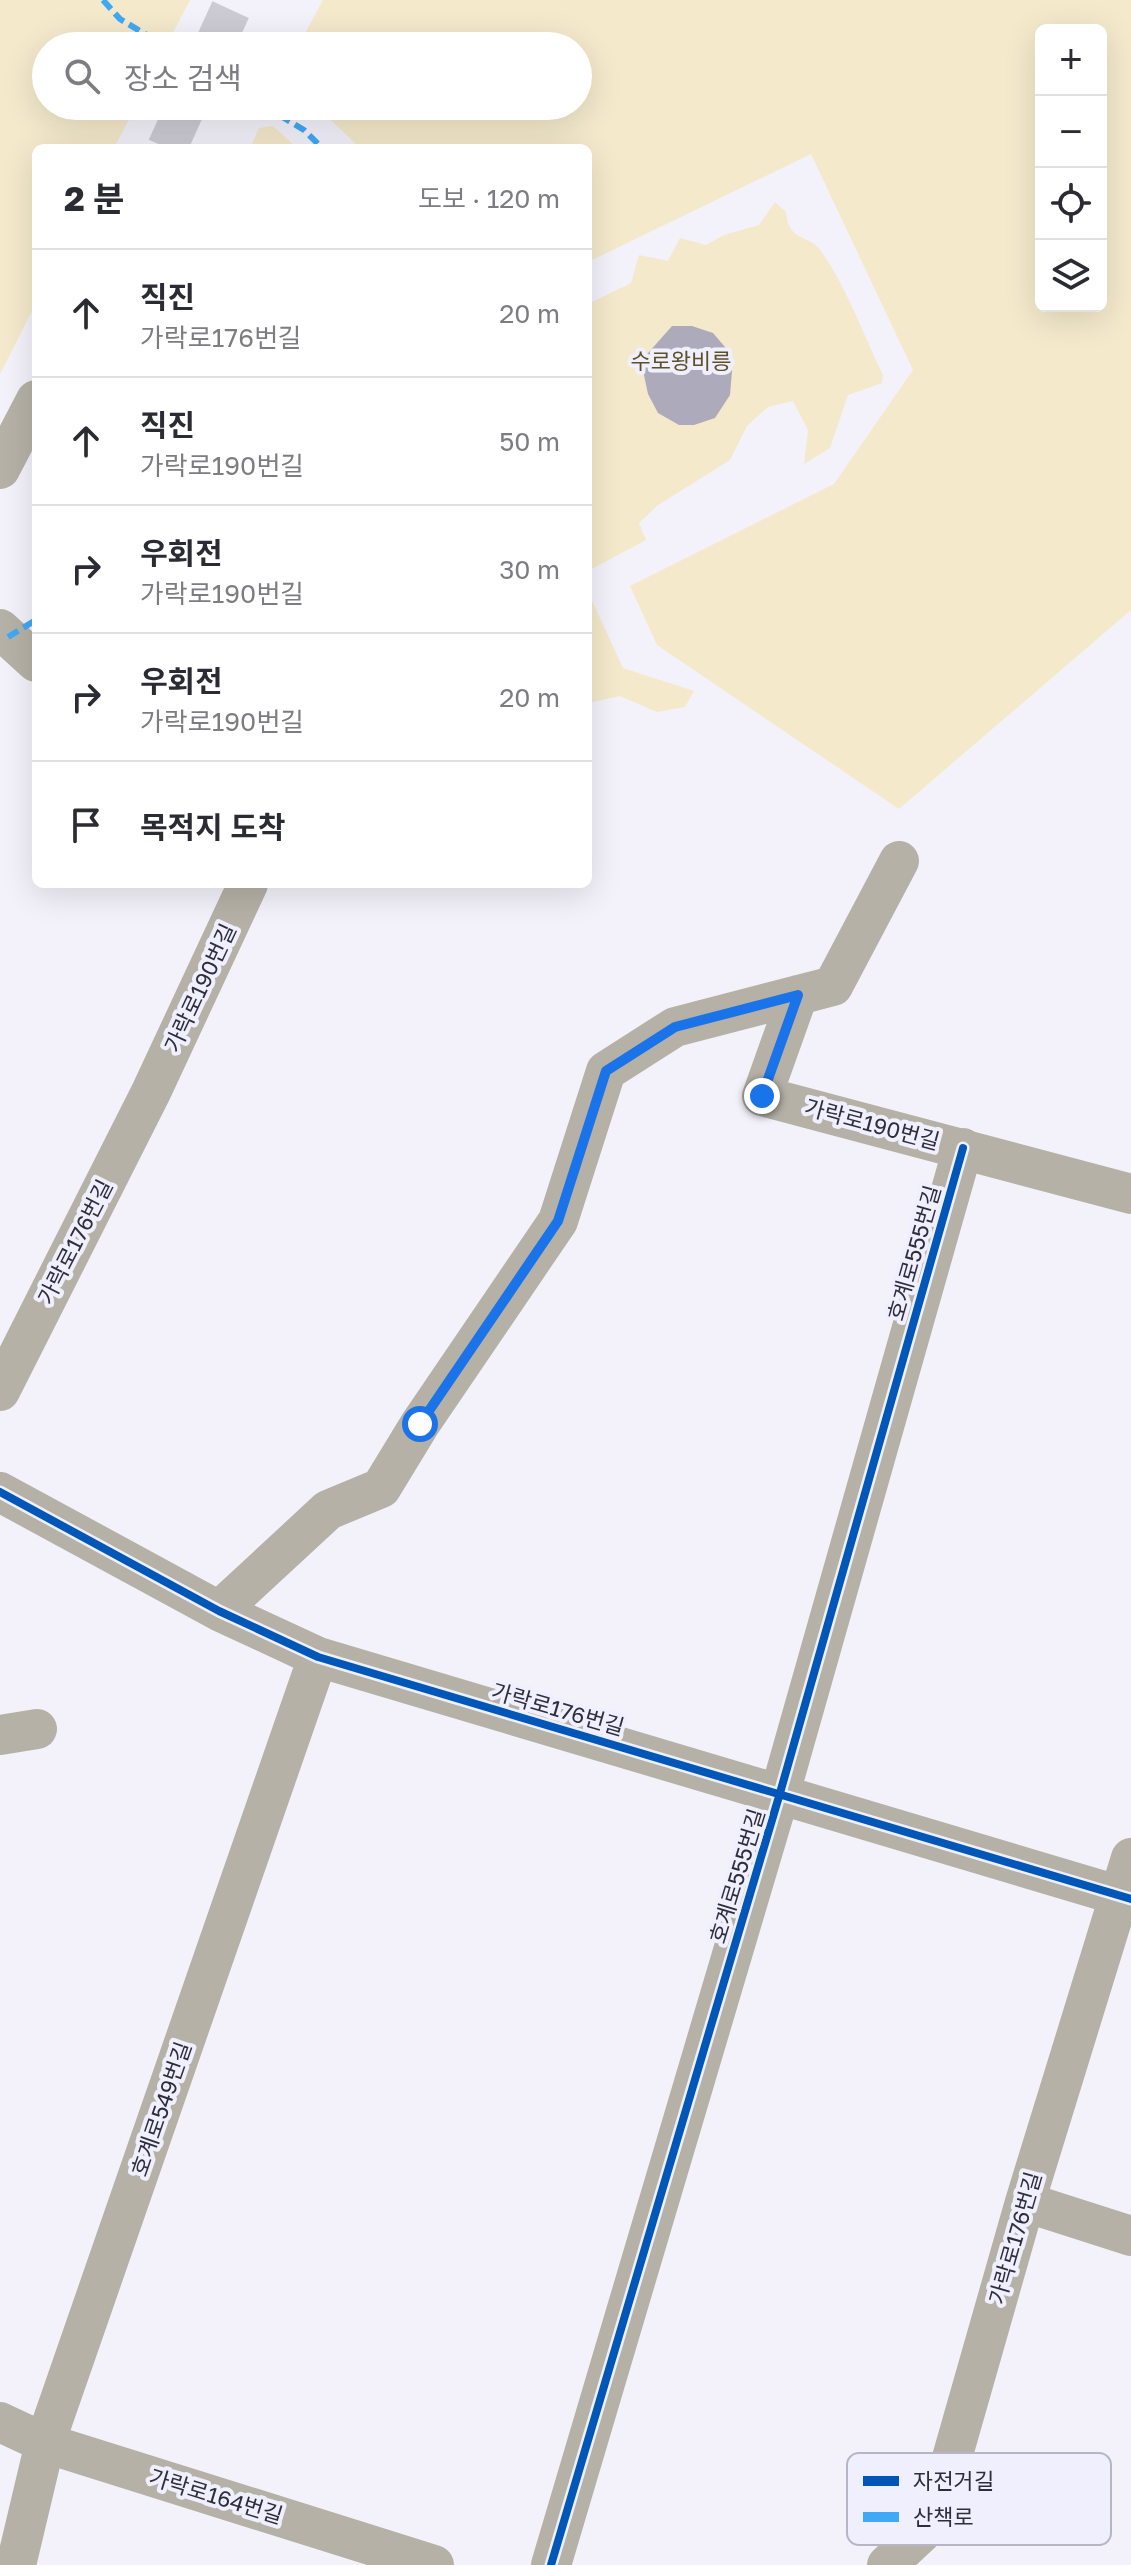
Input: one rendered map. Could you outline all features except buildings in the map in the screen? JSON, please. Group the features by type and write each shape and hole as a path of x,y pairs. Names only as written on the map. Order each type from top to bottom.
{"street":[{"path":"0,469 32,408"},
{"path":"0,629 32,658"},
{"path":"219,1611 328,1510 381,1488 558,1221 606,1071 675,1027 833,986 899,861"},
{"name":"가락로190번길","path":"151,1092 246,888"},
{"name":"가락로190번길","path":"798,995 762,1096 1131,1194"},
{"name":"가락로176번길","path":"0,1391 151,1092"},
{"name":"호계로555번길","path":"551,2565 780,1793 963,1148"},
{"name":"가락로176번길","path":"0,1492 219,1611 318,1657 1125,1897"},
{"name":"호계로549번길","path":"16,2565 45,2443 318,1657"},
{"name":"가락로176번길","path":"953,2453 1025,2202 1125,1897 1131,1858"},
{"path":"1025,2202 1131,2236"},
{"name":"가락로164번길","path":"0,2422 45,2443 434,2565"},
{"name":"가락로176번길","path":"887,2565 908,2545"}],"green space":[{"path":"0,0 190,0 173,32 32,32 32,120 129,120 116,144 32,144 32,311 0,374"},
{"path":"323,0 1131,0 1131,610 899,809 657,645 630,586 834,484 913,370 811,154 592,260 592,144 356,144 331,120 592,120 592,32 306,32"},
{"path":"273,126 293,144 252,144 259,128"},
{"name":"수로왕비릉","path":"775,202 786,212 795,234 821,251 847,295 883,375 882,383 848,395 830,448 804,464 808,430 793,401 768,407 747,426 730,460 658,505 639,523 646,540 592,569 592,302 631,283 639,255 668,261 680,238 706,245 724,235 759,225"},
{"path":"592,601 623,668 694,691 685,707 657,712 620,696 592,702"}],"tunnel":[{"path":"220,32 235,0"},
{"path":"169,144 180,120"}],"marked path":[{"path":"103,0 120,19 142,32"},
{"path":"287,120 318,144"},
{"path":"8,637 32,622"}],"cycle path":[{"path":"551,2565 780,1793 963,1148"},
{"path":"0,1492 219,1611 318,1657 1131,1899"}],"route":[{"path":"420,1424 558,1221 606,1071 675,1027 798,995 762,1096"}]}
